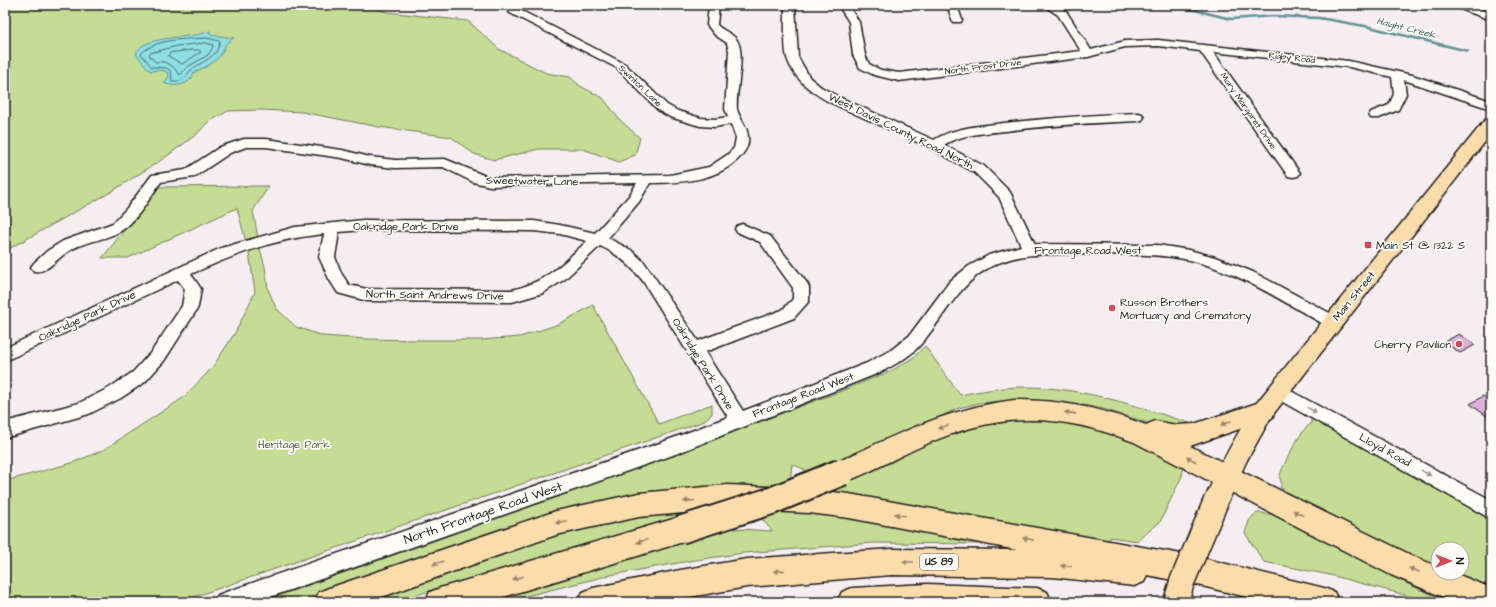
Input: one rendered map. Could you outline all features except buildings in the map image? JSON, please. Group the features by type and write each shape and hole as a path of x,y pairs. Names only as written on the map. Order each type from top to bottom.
{"highway":[{"path":"440,602 771,501 842,472 932,431 988,413 1014,410 1040,410 1070,413 1110,422 1165,443 1221,489 1489,602"},
{"path":"1110,422 1118,421 1129,423 1164,434 1192,436 1232,420 1263,411"},
{"path":"329,602 446,560 556,523 639,505 728,497 809,501 849,506 1190,570 1286,594"},
{"name":"US 89","path":"593,602 680,584 747,573 891,562 1052,564 1135,572 1286,594 1324,602"},
{"path":"1457,588 1491,594"},
{"path":"852,602 927,598 1037,602"}],"main road":[{"name":"Main Street","path":"1176,602 1182,582 1221,489 1246,438 1263,411 1491,123"}],"street":[{"name":"Swinton Lane","path":"509,5 514,11 621,66 663,108 674,114 700,122 715,123 735,120"},
{"name":"Sweetwater Lane","path":"38,267 72,243 119,226 127,218 157,178 189,174 225,150 244,143 266,143 342,154 370,161 395,164 445,163 478,179 490,182 589,182 605,179 670,179 696,175 714,170 732,158 740,149 742,138 731,109 735,51 732,41 719,33 712,25 714,5"},
{"name":"West Davis County Road North","path":"790,5 792,57 805,80 817,90 934,145 979,169 1005,196 1030,249"},
{"name":"North Frost Drive","path":"843,5 854,22 859,55 864,66 878,73 899,77 1088,54"},
{"path":"952,5 957,20"},
{"path":"1048,5 1062,13 1088,54"},
{"path":"1459,5 1491,17"},
{"name":"Rigby Road","path":"1088,54 1125,44 1137,43 1204,48 1349,64 1419,80 1491,105"},
{"name":"Mary Margaret Drive","path":"1204,48 1293,173"},
{"path":"1375,115 1394,107 1400,94 1398,74"},
{"path":"934,145 949,136 987,129 1056,121 1138,117"},
{"name":"North Saint Andrews Drive","path":"332,228 327,257 334,275 344,289 367,295 512,296 538,289 560,275 609,229 628,208 646,179"},
{"name":"Oakridge Park Drive","path":"5,355 226,252 295,232 363,225 534,226 559,228 597,239 636,261 648,277 739,420"},
{"path":"694,349 788,314 801,301 801,287 765,239 742,229"},
{"name":"Frontage Road West","path":"739,420 874,368 897,355 915,340 956,285 974,270 994,259 1030,249 1146,250 1189,255 1210,261 1248,276 1333,322"},
{"path":"5,430 83,410 115,393 139,377 158,356 190,307 193,289 181,272"},
{"name":"Lloyd Road","path":"1278,391 1491,510"},
{"name":"North Frontage Road West","path":"226,602 666,449 739,420"}],"green space":[{"path":"5,5 363,5 387,12 468,21 499,49 546,73 570,77 580,86 603,98 620,120 640,138 635,155 619,162 583,149 539,149 494,160 474,154 451,137 379,127 302,112 260,110 228,111 207,123 197,134 163,159 111,192 5,251"},
{"name":"Heritage Park","path":"269,186 253,211 260,249 265,267 268,289 276,308 296,327 323,336 365,339 481,340 520,337 559,324 593,305 659,424 712,404 712,414 702,422 179,602 5,602 5,481 72,463 103,450 183,398 212,368 235,333 255,292 249,253 237,208 128,258 102,258 159,187"},
{"path":"925,346 960,395 1016,387 1068,390 1111,399 1195,425 1155,425 1103,409 1048,401 1027,399 979,403 959,408 843,461 810,472 792,464 790,483 770,489 548,515 506,528 299,602 261,602 555,498 836,393 891,371 914,357"},
{"path":"1043,418 1113,430 1180,462 1183,470 1182,476 1160,522 1137,541 1110,537 1109,543 831,494 829,488 910,449 977,423"},
{"path":"1311,419 1316,420 1491,516 1491,586 1470,579 1470,541 1430,541 1430,565 1326,514 1280,487 1282,484 1280,475 1285,463 1298,439 1311,424"},
{"path":"776,507 997,542 982,544 873,543 744,553 611,575 502,602 456,602 723,528 772,531 758,514"},
{"path":"709,509 514,565 394,602 352,602 554,533 659,513"},
{"path":"1269,511 1412,586 1449,602 1431,602 1330,575 1264,562 1245,533 1249,521 1253,516 1259,512 1269,515"}],"water":[{"path":"210,31 211,35 234,38 226,44 221,54 213,63 195,72 191,79 182,84 175,85 164,83 169,77 167,72 162,70 150,71 136,54 140,48 148,43"}],"waterway":[{"name":"Haight Creek","path":"1151,5 1194,10 1231,19 1274,16 1319,18 1365,26 1468,51"}],"place":[{"name":"Main St @ 1322 S","path":"1368,245"},
{"name":"Russon Brothers Mortuary and Crematory","path":"1112,308"},
{"name":"Cherry Pavilion","path":"1459,344"}]}
